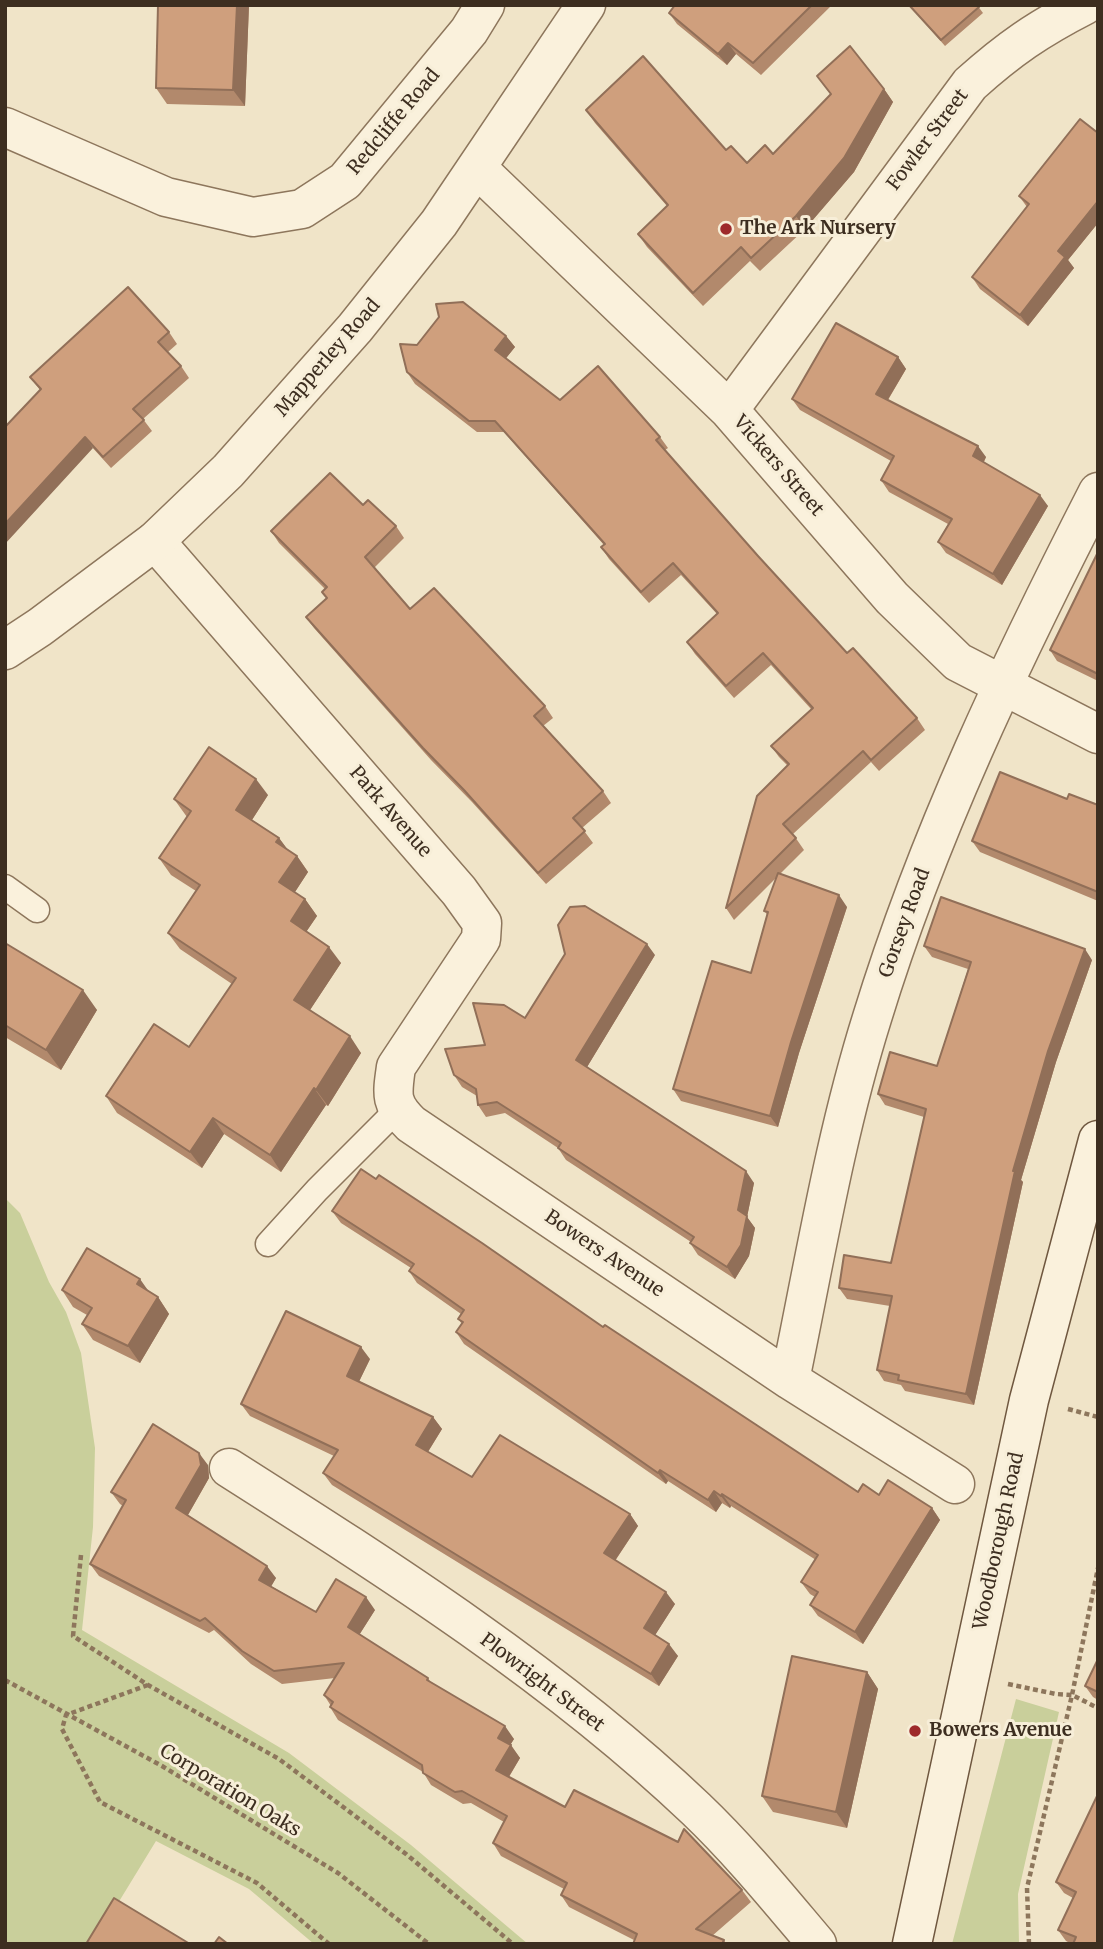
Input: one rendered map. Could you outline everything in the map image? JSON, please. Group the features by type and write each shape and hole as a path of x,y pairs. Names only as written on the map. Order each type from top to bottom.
{"street":[{"name":"Redcliffe Road","path":"5,127 166,197 253,217 302,209 345,181 469,31 485,5"},
{"name":"Mapperley Road","path":"5,650 155,541 228,471 355,328 439,223 586,5"},
{"name":"Fowler Street","path":"729,410 970,84 1005,53 1042,27 1085,5"},
{"name":"Vickers Street","path":"477,168 729,410 892,598 958,662 1002,687 1098,734"},
{"name":"Gorsey Road","path":"790,1380 842,1129 872,1017 911,900 946,811 1002,687 1098,492"},
{"name":"Park Avenue","path":"155,541 459,891 482,923 481,939 396,1068 392,1093 397,1111"},
{"name":"Bowers Avenue","path":"397,1111 411,1124 790,1380 955,1483"},
{"name":"Woodborough Road","path":"912,1944 1029,1400 1098,1140"},
{"name":"Plowright Street","path":"229,1468 376,1561 502,1651 608,1732 698,1811 817,1944"}],"lane":[{"path":"5,887 37,910"},
{"path":"268,1244 282,1213 397,1111"}],"path":[{"path":"81,1555 73,1636 148,1685 279,1759 405,1854 513,1944"},
{"path":"1029,1944 1027,1888 1072,1695 1098,1568"},
{"name":"Corporation Oaks","path":"5,1680 162,1766 338,1873 429,1944"},
{"path":"148,1685 66,1715 61,1729 100,1802 257,1883 329,1944"},
{"path":"1026,1687 1072,1695 1098,1707"}],"green space":[{"path":"5,1198 20,1213 49,1282 66,1312 81,1353 95,1448 93,1527 82,1630 289,1753 411,1845 528,1944 314,1944 249,1889 156,1841 93,1944 5,1944"},
{"path":"1016,1699 1059,1712 1018,1894 1019,1944 952,1944"}],"building":[{"path":"158,5 237,5 233,90 156,88"},
{"path":"675,5 812,5 753,63 728,43 718,54 669,13"},
{"path":"909,5 977,5 979,7 941,40"},
{"path":"850,46 884,89 844,158 796,216 751,258 741,247 693,293 638,234 668,205 586,110 643,56 726,150 731,146 747,163 765,145 773,154 831,94 817,76"},
{"path":"1080,119 1098,133 1098,201 1058,251 1065,257 1020,315 972,277 1029,204 1019,196"},
{"path":"128,287 169,332 158,342 181,366 133,409 144,420 103,457 85,437 5,524 5,427 41,389 30,377"},
{"path":"463,302 506,336 495,350 560,400 598,366 660,437 656,440 758,556 847,653 853,648 917,718 871,760 863,751 783,824 796,838 726,908 757,796 789,764 771,746 813,708 763,653 726,686 687,642 718,613 673,563 641,592 601,547 605,544 495,421 469,421 407,372 400,344 417,345 439,317 436,304"},
{"path":"836,323 898,357 876,394 978,446 973,456 1040,495 993,574 938,542 952,519 881,480 894,456 792,399"},
{"path":"330,473 363,505 368,500 396,526 365,557 410,609 434,588 545,706 534,716 603,791 573,818 585,831 538,873 306,617 327,598 322,592 327,587 271,531"},
{"path":"1098,552 1098,674 1050,650"},
{"path":"209,747 256,779 236,810 279,838 276,842 297,856 279,882 305,899 291,921 329,947 294,1000 350,1036 270,1155 213,1118 190,1152 106,1096 154,1024 189,1047 236,978 168,933 200,885 159,858 191,811 174,799"},
{"path":"1000,772 1067,799 1069,794 1098,805 1098,892 972,841"},
{"path":"778,873 839,895 770,1116 673,1089 712,961 751,973 768,912 764,911"},
{"path":"941,897 1085,949 1048,1051 1013,1171 966,1394 898,1380 899,1375 877,1370 892,1296 839,1288 844,1255 891,1263 926,1109 878,1094 890,1052 937,1066 971,962 924,946"},
{"path":"585,906 647,944 576,1060 746,1171 738,1210 747,1216 741,1245 727,1267 690,1243 694,1237 558,1148 561,1143 497,1102 478,1105 476,1089 454,1075 445,1049 485,1045 473,1003 504,1005 525,1018 565,954 558,925 570,907"},
{"path":"5,943 83,990 46,1050 5,1025"},
{"path":"361,1169 376,1179 379,1175 603,1327 605,1325 858,1492 863,1484 879,1495 888,1480 932,1508 855,1632 810,1605 818,1592 801,1582 818,1555 722,1494 721,1496 714,1491 708,1500 660,1470 658,1473 456,1332 463,1322 458,1319 464,1310 409,1271 414,1264 332,1211"},
{"path":"87,1248 140,1279 137,1284 158,1297 128,1346 82,1324 92,1308 62,1290"},
{"path":"286,1311 361,1347 347,1376 433,1417 416,1445 472,1477 500,1435 630,1514 604,1553 666,1592 644,1628 669,1644 651,1674 323,1473 338,1450 241,1404"},
{"path":"153,1424 199,1453 201,1465 176,1508 267,1566 259,1580 316,1612 336,1579 366,1597 348,1627 428,1678 427,1680 505,1726 498,1738 511,1745 496,1770 565,1807 574,1790 678,1842 684,1829 742,1890 696,1929 724,1940 722,1944 633,1944 637,1934 561,1895 567,1883 493,1843 507,1816 462,1791 455,1792 423,1773 422,1765 330,1707 333,1702 324,1695 344,1663 274,1671 242,1651 205,1618 200,1621 90,1564 126,1500 111,1492"},
{"path":"792,1656 867,1672 836,1812 762,1796"},
{"path":"1098,1659 1098,1692 1085,1686"},
{"path":"1098,1794 1098,1944 1073,1944 1076,1937 1058,1930 1076,1892 1056,1882"},
{"path":"114,1898 190,1944 86,1944"},
{"path":"219,1937 228,1944 214,1944"}],"place":[{"name":"The Ark Nursery","path":"726,229"},
{"name":"Bowers Avenue","path":"915,1731"}]}
